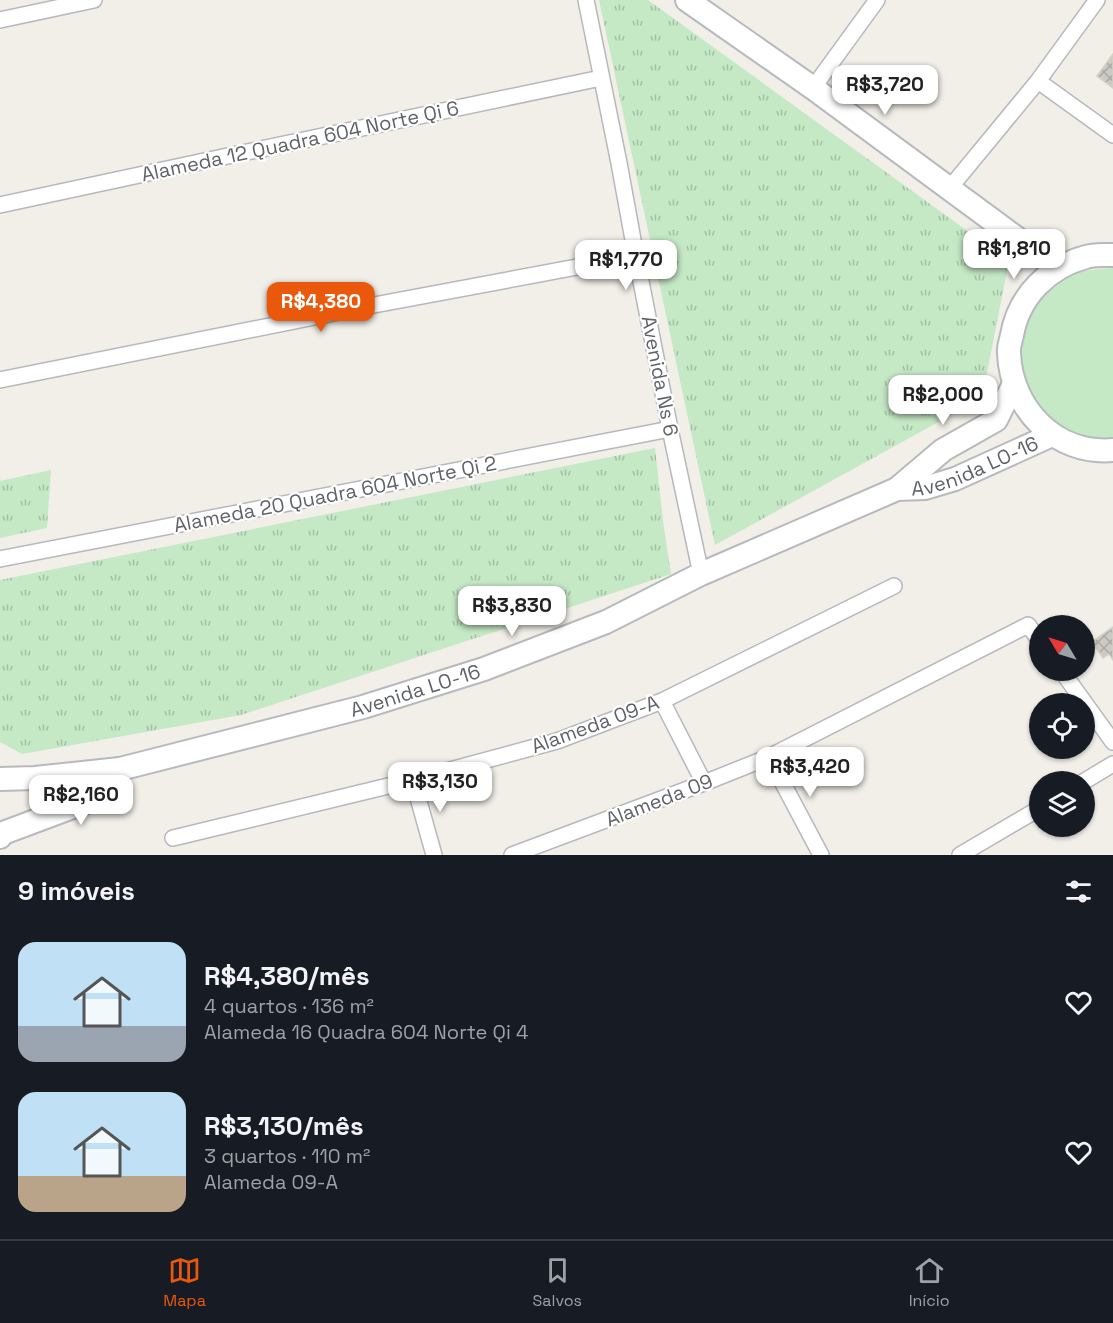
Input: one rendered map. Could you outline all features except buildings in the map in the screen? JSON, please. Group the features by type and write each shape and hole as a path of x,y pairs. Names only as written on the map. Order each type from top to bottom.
{"street":[{"path":"0,20 94,0"},
{"name":"Avenida Ns 6","path":"586,0 670,429 701,574"},
{"path":"687,0 813,88 1057,268"},
{"path":"813,88 877,0"},
{"path":"949,189 1038,81 1097,0"},
{"name":"Alameda 12 Quadra 604 Norte Qi 6","path":"0,205 601,78"},
{"path":"1038,81 1113,135"},
{"name":"Avenida LO-16","path":"1113,255 1087,256 1057,268 1031,290 1015,319 1008,352 1014,384 1029,413 1052,435 1076,446 1101,451 1113,450"},
{"path":"0,380 385,303 636,256"},
{"name":"Avenida LO-16","path":"0,779 120,769 363,707 484,669 606,622 701,574 897,489 943,450 996,420 1014,384"},
{"name":"Alameda 20 Quadra 604 Norte Qi 2","path":"0,559 670,429"},
{"name":"Avenida LO-16","path":"897,489 925,488 955,479 1052,435"},
{"name":"Alameda 09-A","path":"173,838 413,780 557,741 662,701 894,586"},
{"name":"Alameda 09","path":"512,855 769,757 1029,626"},
{"path":"1069,681 1113,742"},
{"path":"662,701 704,783"},
{"path":"769,757 821,855"},
{"path":"1095,775 1113,764"},
{"name":"Avenida LO-16","path":"0,837 3,832 86,802 120,769"},
{"path":"413,780 435,855"},
{"path":"960,855 1029,814"}],"green space":[{"path":"599,0 648,0 1009,261 982,398 715,545"},
{"path":"1113,268 1113,439 1102,439 1085,437 1069,431 1041,411 1027,387 1022,372 1021,356 1026,326 1033,312 1058,283 1076,273"},
{"path":"655,448 671,574 241,715 22,754 0,742 0,580"},
{"path":"51,470 47,528 0,538 0,481"}]}
